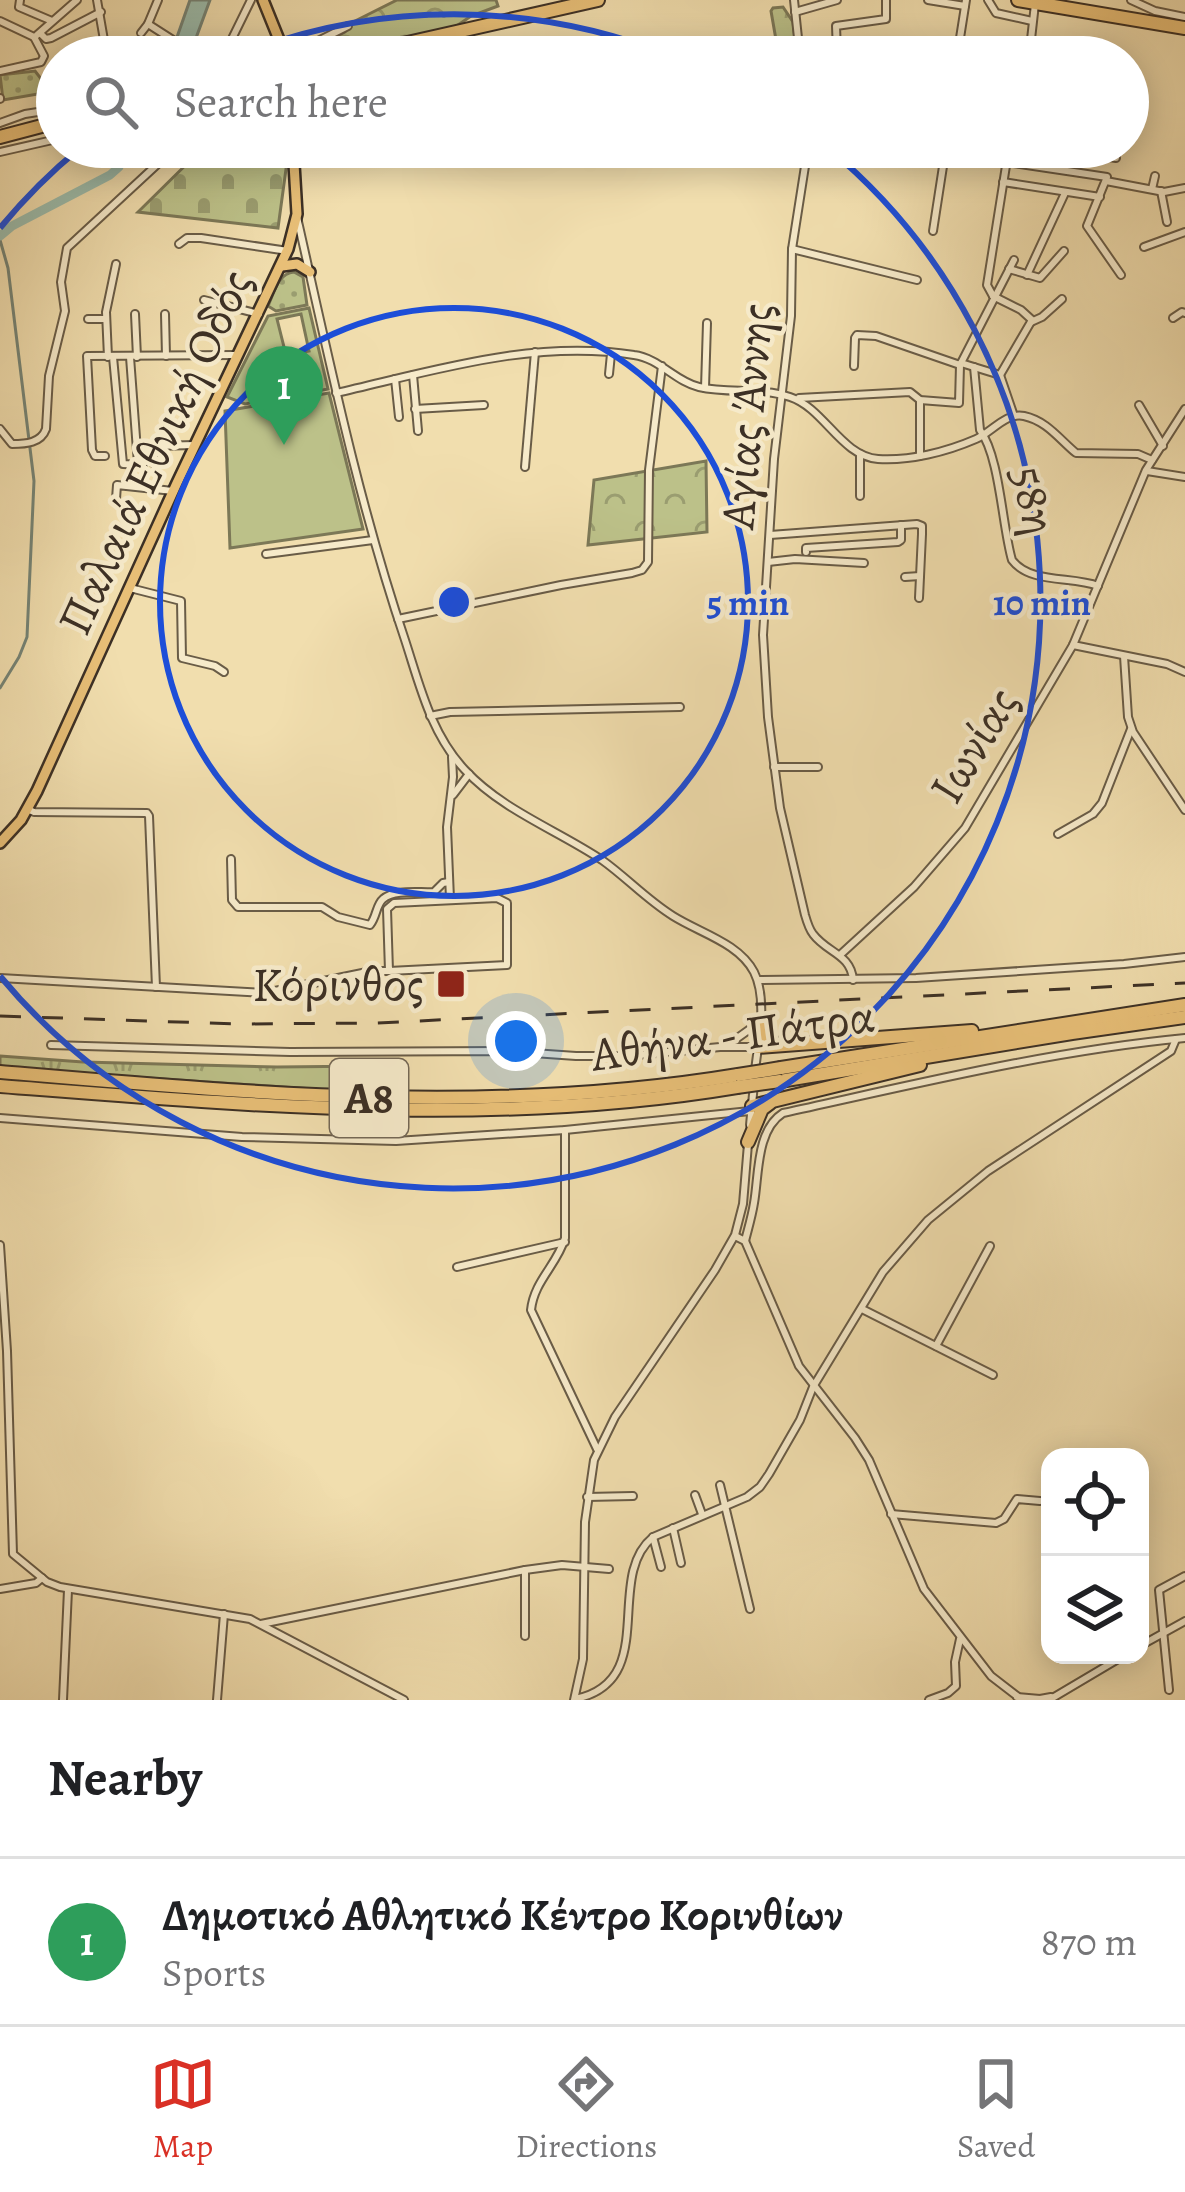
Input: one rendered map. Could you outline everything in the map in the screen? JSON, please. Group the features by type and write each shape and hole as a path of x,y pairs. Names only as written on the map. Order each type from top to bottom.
{"highway":[{"path":"438,36 598,0"},
{"path":"1018,0 1073,5 1110,16 1159,18 1183,26"},
{"path":"0,137 36,128"},
{"name":"Αθήνα - Πάτρα","path":"0,1086 254,1106 415,1112 576,1106 1185,1005"},
{"name":"Αθήνα - Πάτρα","path":"781,1074 1185,1017"},
{"path":"760,1020 768,1040 782,1045"},
{"path":"758,1047 1021,1029"},
{"path":"752,1108 971,1050"},
{"name":"Αθήνα - Πάτρα","path":"0,1072 268,1094 415,1099 575,1094 738,1081"},
{"path":"748,1142 762,1109 770,1102"}],"main road":[{"path":"263,0 277,36"},
{"name":"Παλαιά Εθνική Οδός","path":"0,843 27,809 173,491 264,310 297,214 294,168"},
{"path":"282,266 297,263 310,272"}],"street":[{"path":"20,0 19,7 52,22"},
{"path":"0,21 37,35 77,0"},
{"path":"98,0 104,36"},
{"path":"141,33 158,0"},
{"path":"233,36 251,0"},
{"path":"794,0 798,36"},
{"path":"795,12 837,0"},
{"path":"836,36 836,26 886,20 886,0"},
{"path":"928,0 965,3 962,36"},
{"path":"988,0 996,13 1032,21"},
{"path":"1110,16 1111,0"},
{"path":"1131,0 1159,18"},
{"path":"1031,36 1035,2"},
{"path":"54,36 101,12"},
{"path":"148,24 166,36"},
{"path":"329,36 348,26"},
{"path":"0,71 36,63"},
{"path":"0,123 36,112"},
{"path":"0,152 36,144"},
{"path":"0,429 10,443 29,443 43,436 47,386 65,311 61,282 67,248 153,168"},
{"name":"Αγίας Άννης","path":"804,168 792,249 791,316 774,459 763,666 780,808 805,915 810,931 842,957"},
{"path":"933,231 943,168"},
{"path":"1005,168 987,285 993,296 1021,310 1031,322"},
{"path":"1052,168 1156,190 1185,188"},
{"path":"1155,176 1167,222"},
{"path":"1107,179 1088,226 1121,274"},
{"path":"1003,182 1100,197"},
{"path":"1027,275 1065,193"},
{"path":"297,214 373,540 440,738 471,776 498,798 602,860 666,912 731,947 757,980 760,1020 743,1204 735,1235 715,1270 597,1449 587,1497 584,1659 574,1700"},
{"path":"1144,247 1185,232"},
{"path":"179,244 187,238 201,238 288,251"},
{"path":"792,249 917,280"},
{"path":"961,416 960,364 1012,264 1040,278 1064,251"},
{"path":"116,264 106,320 123,464 145,464"},
{"path":"1014,416 1000,375 1031,322 1062,299"},
{"path":"204,300 264,310"},
{"path":"1173,318 1185,313"},
{"path":"135,314 133,357 145,464"},
{"path":"165,314 166,356"},
{"path":"88,320 106,320"},
{"path":"705,388 707,323"},
{"path":"854,366 855,338 864,335 1000,375"},
{"path":"336,393 474,361 535,352 611,352 638,355 695,387 795,398 860,454 879,459 920,456 985,434 1014,416 1049,427 1076,452 1138,454 1151,460"},
{"path":"525,467 535,352"},
{"path":"609,374 611,352"},
{"path":"105,456 95,456 92,450 86,358 239,355"},
{"path":"398,620 642,570 648,562 649,470 662,366"},
{"path":"974,367 980,430 985,434"},
{"path":"412,375 418,430"},
{"path":"395,380 399,417"},
{"path":"795,398 910,392 920,400 959,404"},
{"path":"920,400 920,456"},
{"path":"415,409 484,405"},
{"path":"1138,405 1162,446"},
{"name":"Ιωνίας","path":"842,957 965,829 1073,645 1146,470 1185,409"},
{"name":"58η","path":"985,434 1009,550 1017,567 1098,586"},
{"path":"145,464 153,446 195,445"},
{"path":"860,454 860,496"},
{"path":"1146,470 1185,477"},
{"path":"116,499 117,485 173,491"},
{"path":"806,552 806,548 898,542 901,525"},
{"path":"770,535 922,526 919,598"},
{"path":"839,529 839,546"},
{"path":"266,554 373,540"},
{"path":"767,562 864,562"},
{"path":"905,577 920,576"},
{"path":"130,588 181,602 182,658 224,672"},
{"path":"1073,645 1185,672"},
{"path":"1124,656 1132,728 1185,810"},
{"path":"430,716 680,707"},
{"path":"1058,834 1093,814 1102,803 1132,728"},
{"path":"450,900 451,754"},
{"path":"774,767 818,767"},
{"path":"449,803 471,776"},
{"path":"27,809 147,813 156,987"},
{"path":"231,859 234,904 322,907 370,925 388,896 434,892 449,882"},
{"path":"0,978 265,993 345,975 507,965 506,902 497,898 389,905 389,970"},
{"path":"842,957 849,980"},
{"path":"757,980 849,980 1185,957"},
{"path":"760,1002 779,980"},
{"path":"720,1047 752,1030 760,1020"},
{"path":"745,1241 764,1142 772,1122 783,1113 945,1077 1180,1039"},
{"path":"574,1700 597,1692 614,1677 623,1658 640,1548 760,1487 883,1271 928,1220 966,1186 1158,1060 1180,1039"},
{"path":"51,1046 290,1052 483,1050 576,1056 758,1047"},
{"path":"0,1118 314,1140 396,1141 566,1130 752,1108"},
{"path":"566,1130 565,1243 540,1280 531,1310 597,1449"},
{"path":"735,1235 745,1241 793,1356 869,1460 924,1588 991,1676 1017,1698 1052,1698 1110,1664"},
{"path":"457,1267 565,1243"},
{"path":"0,1245 11,1550 53,1585 224,1613 261,1624 404,1700"},
{"path":"936,1346 990,1246"},
{"path":"861,1309 993,1375"},
{"path":"720,1485 750,1609"},
{"path":"695,1495 702,1514"},
{"path":"587,1497 634,1496"},
{"path":"891,1514 996,1523 1017,1498 1040,1501"},
{"path":"673,1528 681,1563"},
{"path":"652,1538 661,1567"},
{"path":"261,1624 562,1564 609,1569"},
{"path":"525,1570 525,1636"},
{"path":"1169,1690 1159,1590 1185,1576"},
{"path":"0,1589 42,1578"},
{"path":"63,1700 68,1589"},
{"path":"217,1700 224,1613"},
{"path":"1149,1641 1185,1621"},
{"path":"928,1700 956,1686 960,1639"}],"green space":[{"path":"397,0 496,0 498,6 455,27 421,36 338,36 349,24"},
{"path":"783,7 793,22 795,36 775,36 773,8"},
{"path":"35,71 36,94 3,100 0,75"},
{"path":"183,168 286,168 278,228 138,212"},
{"path":"294,272 303,277 307,305 276,311 268,306 275,290 284,276"},
{"path":"309,308 328,389 245,404 227,397 268,316","holes":["301,314 309,351 286,355 277,319"]},
{"path":"329,393 363,529 230,548 225,411"},
{"path":"706,461 707,532 588,545 594,480"},
{"path":"0,1056 83,1062 372,1066 373,1093 0,1068"}],"shaded area":[{"path":"190,0 210,0 197,36 177,36"}],"waterway":[{"path":"0,236 118,168"},
{"path":"0,240 8,268 34,481 27,637 0,688"}],"railway":[{"path":"0,1016 377,1023 1185,983"}],"place":[{"name":"Δημοτικό Αθλητικό Κέντρο Κορινθίων","path":"284,445"},
{"name":"Κόρινθος","path":"451,984"}]}
